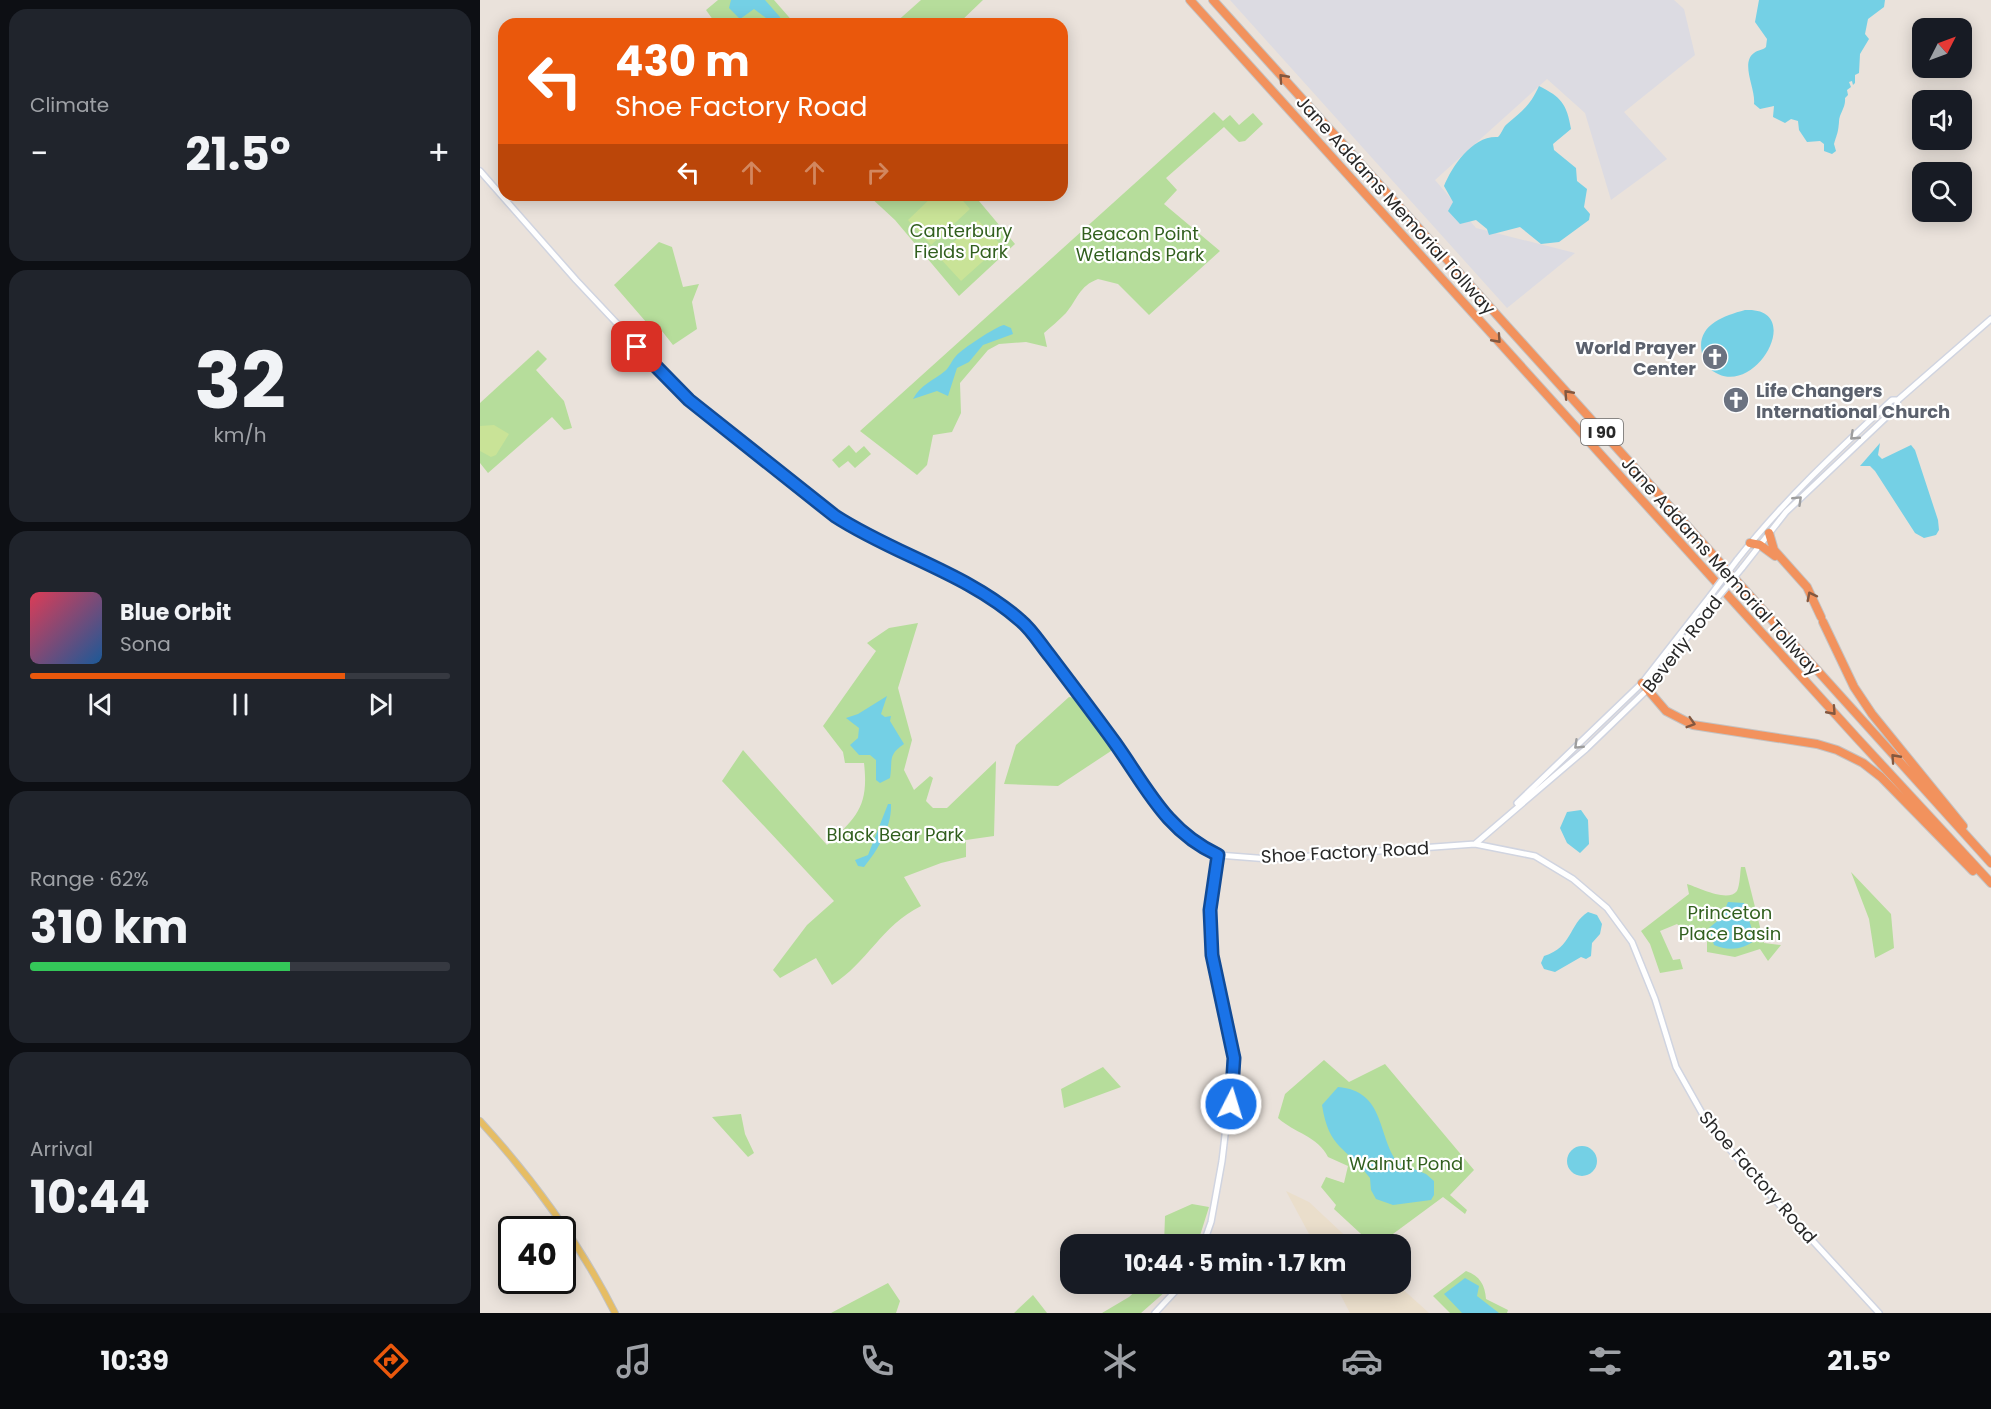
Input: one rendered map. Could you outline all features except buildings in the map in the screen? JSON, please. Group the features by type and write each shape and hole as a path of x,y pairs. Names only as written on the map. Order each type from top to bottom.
{"highway":[{"name":"Jane Addams Memorial Tollway","path":"1190,0 1849,730 1991,883"},
{"name":"Jane Addams Memorial Tollway","path":"1213,0 1991,861"},
{"path":"1769,533 1774,550 1807,587 1854,687 1872,714 1991,861"},
{"path":"1750,543 1760,545 1792,569"},
{"path":"1644,687 1666,711 1693,725 1817,744 1863,762 1881,777 1991,889"}],"main road":[{"path":"480,1121 542,1193 574,1239 615,1313"}],"street":[{"name":"Shoe Factory Road","path":"480,171 498,191"},
{"name":"Shoe Factory Road","path":"506,201 576,280 689,400 778,473 860,533 973,586 1022,621 1074,687 1149,795 1176,828 1202,848 1218,855 1269,859 1475,844 1535,856 1573,879 1607,909 1632,942 1655,999 1676,1067 1699,1109 1743,1165 1879,1313"},
{"name":"Beverly Road","path":"1475,844 1644,687 1786,512 1896,408 1898,400 1991,319"},
{"name":"Beverly Road","path":"1644,687 1737,560 1782,505 1892,400 1898,400"},
{"path":"1207,1234 1222,1161 1234,1058 1212,955 1210,910 1218,855"},
{"path":"1155,1313 1173,1294"}],"shaded area":[{"path":"1230,0 1674,0 1684,9 1695,55 1624,112 1667,159 1611,200 1585,113 1547,79 1435,180 1476,228 1575,253 1507,308"},
{"path":"1286,1191 1309,1202 1343,1234 1309,1234"},
{"path":"1340,1294 1408,1294 1429,1313 1350,1313"}],"green space":[{"path":"718,0 774,0 790,18 712,18 706,10"},
{"path":"921,0 983,0 964,18 901,18"},
{"name":"Beacon Point Wetlands Park","path":"1214,112 1223,121 1230,115 1239,125 1253,113 1263,124 1245,141 1239,142 1224,127 1166,178 1177,190 1164,204 1220,251 1149,315 1118,284 1098,279 1082,289 1066,313 1044,333 1047,347 1026,342 999,344 988,350 960,383 961,413 952,432 933,435 927,465 917,475 860,431"},
{"name":"Canterbury Fields Park","path":"874,201 979,201 1015,244 959,296 895,220"},
{"path":"928,201 963,201 970,209 931,245 908,220"},
{"path":"978,220 1001,245 961,281 938,256"},
{"path":"659,242 672,247 683,287 699,284 692,302 697,329 673,345 658,326 653,330 614,285"},
{"path":"538,350 547,359 536,370 564,401 572,428 564,430 552,417 488,473 480,463 480,403"},
{"path":"494,425 509,434 496,455 491,457 480,451 480,426"},
{"path":"849,445 856,453 864,446 871,454 855,468 848,461 839,468 832,460"},
{"name":"Black Bear Park","path":"918,623 898,688 912,740 904,770 914,790 930,776 933,778 926,801 933,808 947,808 996,761 994,836 966,840 966,857 941,863 904,877 921,906 895,924 845,976 832,985 816,958 780,978 773,970 807,925 834,901 722,781 743,750 827,845 859,810 865,790 865,778 864,763 845,763 843,752 823,726 876,651 867,643 889,628"},
{"path":"1069,697 1076,698 1114,749 1058,786 1004,784 1016,745"},
{"name":"Princeton Place Basin","path":"1741,867 1745,867 1764,943 1781,945 1768,961 1760,949 1735,957 1707,952 1707,938 1689,935 1677,924 1660,931 1673,960 1680,959 1683,969 1660,973 1650,944 1641,931 1689,894 1687,884 1720,895 1733,894 1738,888"},
{"path":"1851,872 1891,914 1894,948 1875,958 1869,919"},
{"name":"Walnut Pond","path":"1324,1060 1349,1082 1385,1064 1474,1170 1450,1195 1467,1210 1465,1214 1443,1197 1393,1234 1361,1234 1334,1209 1336,1205 1321,1187 1326,1177 1344,1183 1348,1166 1328,1157 1312,1139 1278,1118 1285,1094"},
{"path":"1103,1067 1121,1087 1064,1108 1061,1089"},
{"path":"741,1114 745,1134 754,1153 748,1157 712,1117"},
{"path":"1192,1204 1209,1207 1200,1234 1164,1234 1165,1216"},
{"path":"1466,1271 1481,1282 1486,1299 1508,1310 1507,1313 1450,1313 1433,1296"},
{"path":"888,1283 900,1301 896,1313 831,1313"},
{"path":"1132,1294 1163,1294 1141,1313 1102,1313"},
{"path":"1033,1295 1047,1313 1014,1313"}],"water":[{"path":"731,0 765,0 780,18 766,18 754,9 739,18 729,8"},
{"path":"1759,0 1885,0 1884,7 1868,19 1865,34 1869,39 1860,54 1859,73 1855,75 1855,83 1853,85 1852,81 1849,82 1851,87 1847,90 1848,95 1845,98 1834,144 1836,151 1832,154 1824,151 1824,144 1820,141 1807,142 1799,130 1798,121 1791,119 1785,123 1773,117 1774,106 1760,109 1754,104 1748,63 1754,53 1766,47 1767,39 1755,22"},
{"path":"1539,86 1558,98 1565,107 1571,129 1553,144 1554,150 1576,168 1577,181 1587,189 1584,207 1590,214 1589,220 1559,242 1541,244 1520,227 1489,235 1487,229 1476,220 1460,224 1448,211 1453,202 1444,186 1452,170 1472,146 1480,141 1498,137 1506,125 1529,103"},
{"path":"1745,310 1764,313 1773,323 1773,338 1766,353 1755,367 1740,375 1724,376 1707,366 1720,363 1723,352 1718,348 1711,349 1704,360 1701,349 1702,340 1705,332 1717,320"},
{"path":"1004,325 1011,328 1013,334 983,345 969,362 957,368 948,396 937,391 913,399 923,386 946,370 959,353 986,334"},
{"path":"1880,443 1878,455 1882,459 1911,445 1915,450 1938,520 1939,530 1936,535 1924,538 1915,533 1875,471 1870,466 1860,466"},
{"path":"887,696 881,714 885,717 891,716 890,721 904,744 893,755 890,778 880,783 876,780 876,760 870,755 859,755 850,745 858,738 859,728 846,718 858,714"},
{"path":"888,804 891,804 891,813 883,838 864,867 858,866 855,860 868,855"},
{"path":"1581,810 1588,820 1589,844 1580,853 1567,843 1560,828 1567,812"},
{"path":"1728,902 1744,903 1755,940 1741,948 1730,949 1714,945 1709,928 1721,918"},
{"path":"1588,912 1597,915 1602,924 1600,934 1592,943 1591,956 1586,959 1581,957 1555,972 1544,969 1541,963 1544,956 1565,942 1577,923"},
{"path":"1338,1087 1353,1090 1364,1096 1372,1105 1397,1162 1426,1174 1434,1181 1434,1195 1431,1200 1393,1205 1376,1199 1371,1190 1370,1178 1334,1139 1325,1120 1322,1105"},
{"path":"1582,1146 1593,1150 1597,1161 1593,1172 1582,1176 1571,1172 1567,1161 1571,1150"},
{"path":"1465,1278 1479,1286 1477,1296 1499,1313 1462,1313 1444,1294"}],"place":[{"name":"World Prayer Center","path":"1715,357"},
{"name":"Life Changers International Church","path":"1736,400"}],"route":[{"path":"637,347 689,400 835,516 860,533 892,546 973,586 1022,621 1074,687 1117,745 1149,795 1176,828 1202,848 1218,855 1210,910 1212,955 1234,1058 1231,1104"}]}
